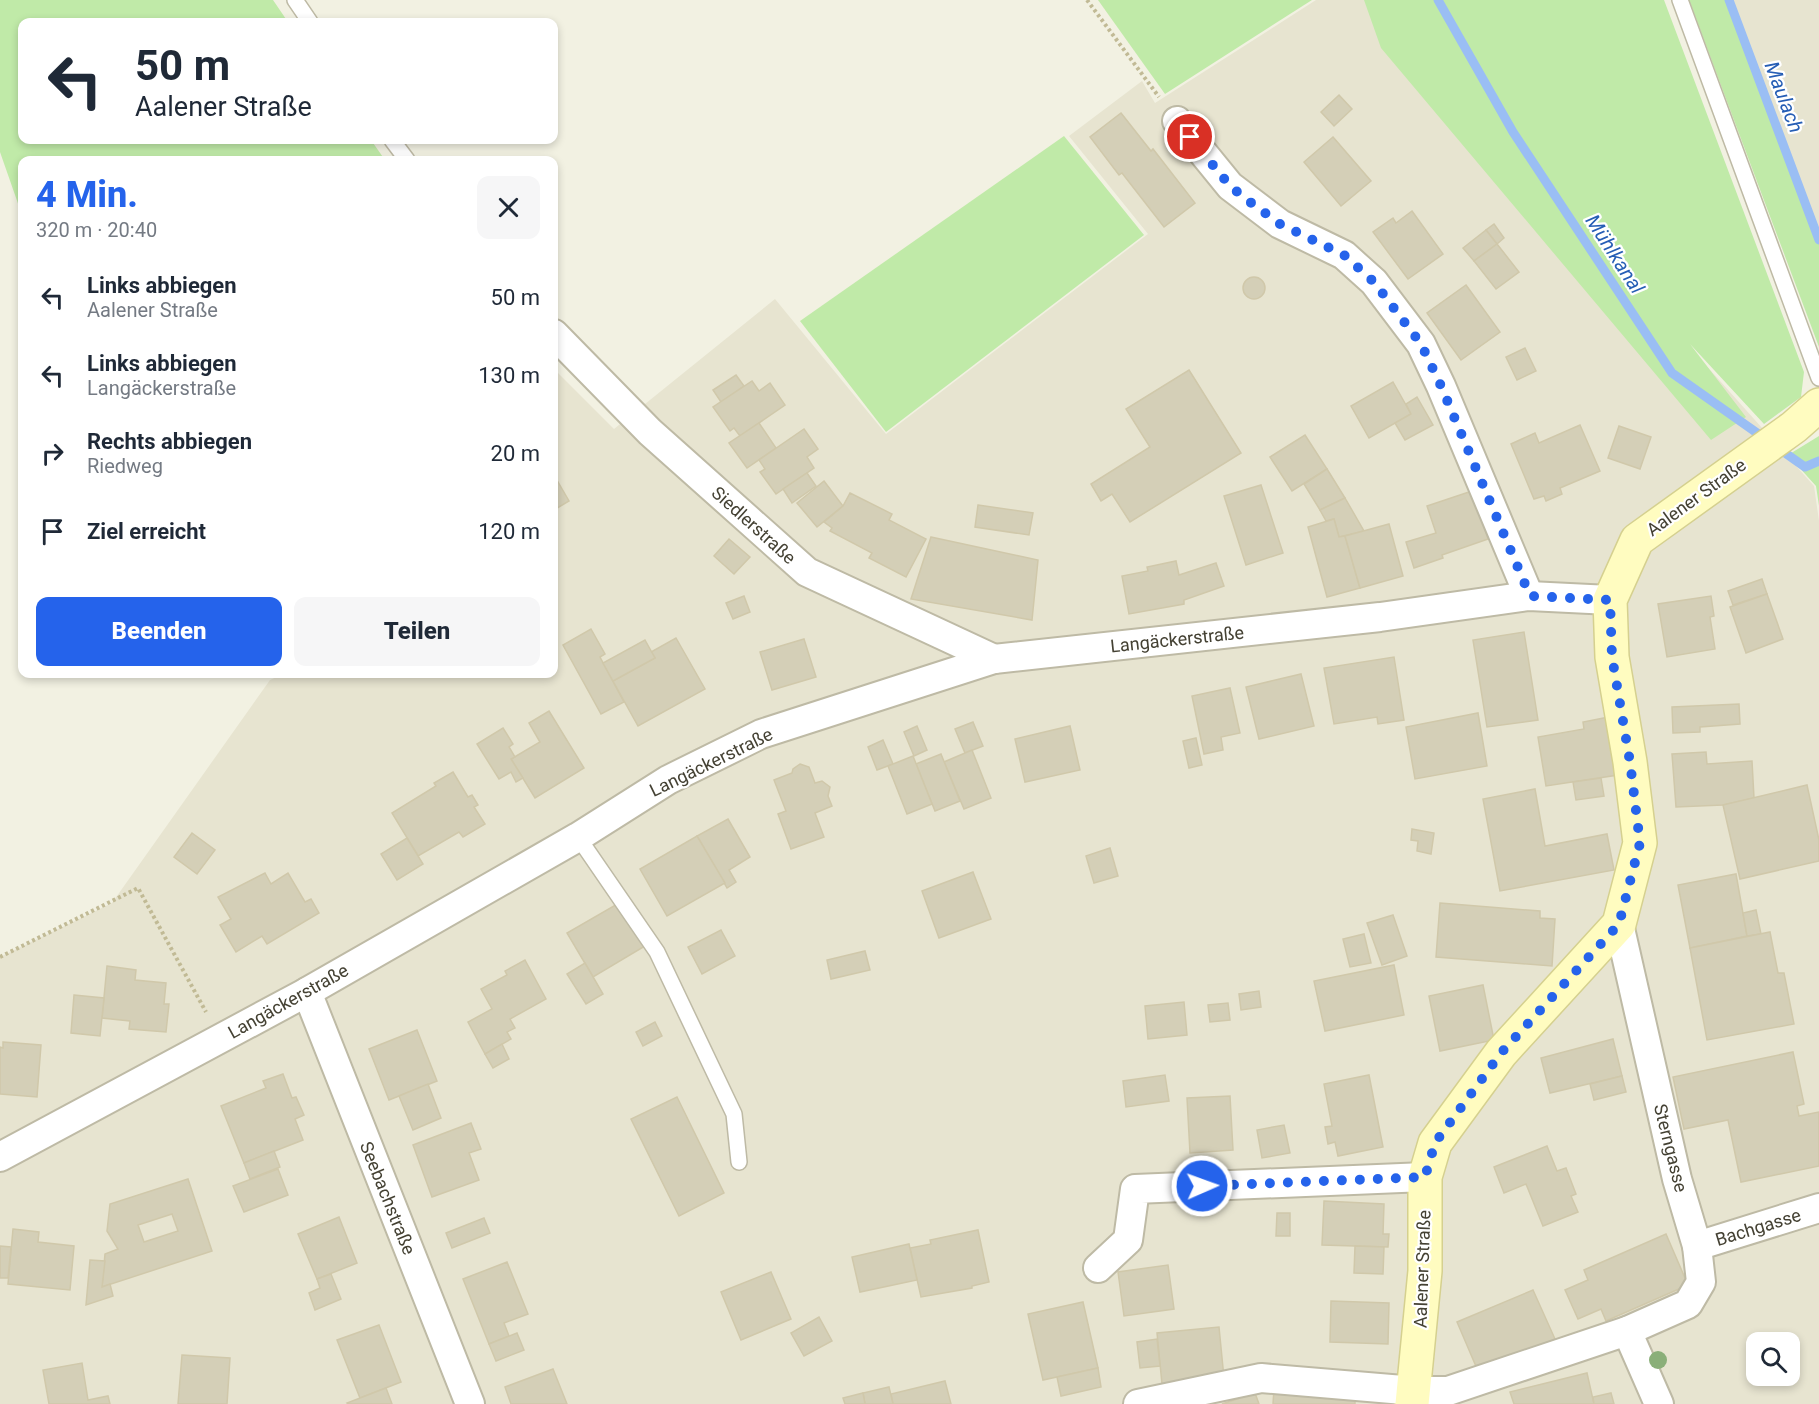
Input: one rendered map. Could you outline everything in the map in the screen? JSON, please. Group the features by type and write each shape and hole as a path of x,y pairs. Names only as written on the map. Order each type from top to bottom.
{"street":[{"path":"1177,121 1230,186 1280,224 1344,255 1374,282 1421,344 1530,596"},
{"name":"Siedlerstraße","path":"558,338 650,432 807,572 994,659"},
{"name":"Aalener Straße","path":"1414,1398 1425,1271 1425,1177 1435,1143 1501,1053 1619,924 1640,843 1630,762 1612,657 1610,600 1637,540 1794,427 1819,405"},
{"name":"Langäckerstraße","path":"0,1157 307,992 578,837 668,780 761,734 994,659 1380,617 1530,596 1610,600"},
{"name":"Sterngasse","path":"1138,1404 1261,1378 1414,1398 1448,1391 1626,1331 1688,1304 1701,1282 1696,1246 1677,1179 1619,924"},
{"name":"Seebachstraße","path":"307,992 470,1404"},
{"path":"1098,1268 1128,1240 1135,1188 1425,1177"},
{"name":"Bachgasse","path":"1696,1246 1819,1208"},
{"path":"1626,1331 1659,1404"}],"lane":[{"path":"295,0 307,18"},
{"path":"1680,0 1819,378"},
{"path":"578,837 657,952 734,1114 739,1162"}],"path":[{"path":"1087,0 1177,121"},
{"path":"0,957 138,888 220,1039"}],"shaded area":[{"path":"1316,0 1379,0 1814,486 1819,521 1819,1404 0,1404 0,957 112,903 270,680 274,678 558,678 558,373 614,429 775,299 886,434 1148,234 1069,136 1142,81 1155,103"},
{"path":"1733,0 1819,0 1819,230"}],"green space":[{"path":"0,0 273,0 285,18 18,18 18,144 374,144 382,156 18,156 18,204 0,152"},
{"path":"1098,0 1312,0 1165,94"},
{"path":"1364,0 1664,0 1804,372 1801,397 1764,424 1690,344 1746,417 1711,440 1381,48"},
{"path":"1689,0 1731,0 1819,234 1819,347"},
{"path":"1064,136 1144,235 886,432 800,321"},
{"path":"1819,436 1819,506 1816,486 1788,455"}],"building":[{"path":"1339,95 1352,109 1334,126 1321,112"},
{"path":"1121,113 1151,151 1153,149 1195,203 1164,227 1122,173 1119,175 1090,137"},
{"path":"1333,137 1371,181 1341,206 1304,162"},
{"path":"1412,211 1443,254 1408,279 1373,232 1393,218 1396,223"},
{"path":"1494,224 1504,238 1497,244 1486,230"},
{"path":"1486,230 1497,244 1474,261 1463,248"},
{"path":"1497,244 1519,272 1496,289 1474,261"},
{"path":"1254,277 1262,280 1265,288 1262,296 1254,299 1246,296 1243,288 1246,280"},
{"path":"1466,285 1500,332 1461,360 1427,313"},
{"path":"1525,348 1536,371 1517,380 1506,357"},
{"path":"1189,370 1241,453 1130,522 1112,494 1101,501 1091,484 1150,447 1126,409"},
{"path":"736,375 744,386 721,402 713,390"},
{"path":"752,381 759,391 770,383 785,405 740,436 734,428 730,431 713,407"},
{"path":"1393,382 1411,414 1369,438 1351,406"},
{"path":"1417,397 1433,425 1405,440 1395,423 1411,414 1406,404"},
{"path":"759,423 776,448 747,468 729,443"},
{"path":"1580,425 1600,471 1560,488 1562,494 1546,501 1544,496 1534,499 1511,444 1535,433 1539,443"},
{"path":"1619,426 1651,437 1640,469 1608,458"},
{"path":"804,429 818,449 807,457 814,468 776,494 760,472 765,469 759,460"},
{"path":"1305,435 1327,469 1292,491 1270,457"},
{"path":"1327,469 1345,498 1320,510 1304,484"},
{"path":"807,473 816,486 792,503 783,489"},
{"path":"824,481 843,506 817,527 797,503"},
{"path":"558,482 569,501 558,508"},
{"path":"1261,485 1283,553 1246,565 1224,496"},
{"path":"1472,491 1488,539 1442,555 1443,558 1414,568 1406,542 1436,533 1427,506"},
{"path":"850,493 892,514 889,520 926,539 906,577 869,558 872,553 830,531 832,528 824,522 843,506"},
{"path":"1345,498 1364,531 1339,537 1334,519 1326,521 1320,510"},
{"path":"978,505 1033,513 1029,535 975,527"},
{"path":"1334,519 1339,537 1345,536 1360,588 1327,597 1308,527"},
{"path":"1389,524 1403,576 1360,588 1345,536"},
{"path":"931,537 1038,560 1032,620 911,599"},
{"path":"729,539 750,557 734,574 714,556"},
{"path":"1176,561 1179,575 1216,563 1224,586 1184,600 1184,604 1129,614 1122,576 1148,571 1147,567"},
{"path":"1762,579 1767,594 1733,605 1728,591"},
{"path":"1767,594 1783,639 1746,653 1730,607"},
{"path":"744,596 750,612 733,619 726,603"},
{"path":"1711,596 1714,616 1710,617 1715,649 1667,657 1658,604"},
{"path":"591,629 605,654 600,657 624,702 601,714 563,645"},
{"path":"1524,632 1538,720 1487,727 1473,640"},
{"path":"676,638 705,689 638,726 613,681 655,658 651,652"},
{"path":"804,639 816,677 772,690 760,652"},
{"path":"645,640 655,658 613,681 603,663"},
{"path":"1394,657 1404,720 1378,724 1377,717 1334,724 1324,668"},
{"path":"1301,674 1314,726 1259,739 1246,687"},
{"path":"1230,688 1240,733 1221,737 1223,750 1204,754 1192,696"},
{"path":"1739,704 1740,724 1700,727 1700,732 1673,733 1672,707"},
{"path":"549,711 584,768 535,798 511,759 540,742 529,723"},
{"path":"1478,713 1487,766 1415,779 1406,727"},
{"path":"1609,717 1618,775 1546,786 1538,737 1584,729 1583,722"},
{"path":"973,722 983,746 965,753 955,729"},
{"path":"917,726 927,750 914,756 904,732"},
{"path":"1070,726 1080,770 1025,782 1015,739"},
{"path":"503,728 513,744 509,747 515,757 511,759 523,778 516,782 511,772 499,779 477,744"},
{"path":"1196,738 1202,765 1189,768 1183,741"},
{"path":"883,740 893,764 877,770 868,747"},
{"path":"972,750 991,798 964,809 944,762"},
{"path":"1706,752 1707,764 1752,761 1754,798 1723,805 1676,807 1672,754"},
{"path":"941,754 960,801 935,811 916,764"},
{"path":"913,756 932,804 907,814 888,766"},
{"path":"800,764 809,767 815,783 822,781 830,787 828,796 832,806 815,813 824,837 791,849 778,814 786,811 774,780 792,773 793,769"},
{"path":"453,772 468,797 472,795 478,805 474,807 485,824 463,837 459,832 418,856 392,813 436,786 434,783"},
{"path":"1601,778 1604,796 1576,800 1573,782"},
{"path":"1807,785 1819,840 1819,861 1740,879 1723,805"},
{"path":"1535,789 1545,846 1607,834 1614,870 1500,891 1483,799"},
{"path":"728,819 750,857 729,870 736,882 727,888 697,836"},
{"path":"1412,829 1434,833 1431,854 1417,851 1418,841 1411,840"},
{"path":"192,833 215,850 197,874 174,857"},
{"path":"697,836 725,883 667,916 640,869"},
{"path":"407,838 423,864 397,880 381,854"},
{"path":"1110,848 1118,876 1094,883 1086,856"},
{"path":"973,872 991,919 939,938 922,891"},
{"path":"265,873 271,884 288,873 305,902 311,899 319,913 267,944 262,936 236,952 220,925 231,919 218,897"},
{"path":"1736,874 1747,936 1690,948 1678,885"},
{"path":"619,903 645,946 593,977 567,933"},
{"path":"1440,903 1540,911 1540,918 1555,919 1552,966 1436,957"},
{"path":"1756,910 1761,934 1747,936 1743,913"},
{"path":"1393,915 1407,956 1382,965 1367,923"},
{"path":"721,930 735,956 702,974 688,947"},
{"path":"1770,932 1778,973 1784,973 1794,1024 1707,1040 1690,948"},
{"path":"1364,934 1371,963 1350,967 1343,939"},
{"path":"865,951 870,970 831,979 827,960"},
{"path":"525,960 546,999 510,1019 515,1028 507,1032 511,1039 485,1054 468,1022 492,1009 481,989 507,975 505,971"},
{"path":"585,963 603,994 586,1004 567,974"},
{"path":"1394,965 1404,1015 1325,1031 1314,981"},
{"path":"107,966 136,970 135,980 166,983 164,1004 169,1004 166,1032 129,1029 130,1021 102,1018"},
{"path":"1483,985 1494,1040 1440,1051 1429,996"},
{"path":"1259,991 1261,1007 1241,1010 1239,994"},
{"path":"74,995 104,998 100,1036 71,1033"},
{"path":"1184,1002 1187,1035 1148,1039 1145,1006"},
{"path":"1228,1003 1230,1020 1210,1022 1208,1005"},
{"path":"655,1022 662,1036 643,1046 636,1032"},
{"path":"417,1030 437,1081 389,1100 369,1049"},
{"path":"1613,1039 1622,1076 1550,1093 1541,1058"},
{"path":"3,1042 41,1045 37,1097 0,1094 0,1047 3,1048"},
{"path":"502,1044 509,1059 493,1068 485,1054"},
{"path":"1793,1052 1804,1104 1797,1106 1799,1116 1819,1112 1819,1166 1741,1182 1728,1120 1684,1129 1673,1077"},
{"path":"283,1074 292,1098 296,1097 304,1115 295,1119 303,1140 244,1163 221,1106 266,1088 263,1081"},
{"path":"1165,1075 1169,1101 1126,1107 1123,1081"},
{"path":"1369,1075 1383,1147 1338,1156 1335,1142 1328,1144 1325,1127 1332,1126 1324,1084"},
{"path":"1622,1076 1626,1092 1594,1100 1590,1084"},
{"path":"428,1084 441,1118 413,1130 399,1096"},
{"path":"1230,1096 1233,1150 1190,1153 1187,1098"},
{"path":"677,1097 724,1193 679,1216 631,1119"},
{"path":"471,1123 481,1149 469,1153 479,1180 432,1197 413,1145"},
{"path":"1284,1125 1290,1153 1262,1158 1257,1130"},
{"path":"1547,1146 1557,1171 1566,1168 1576,1194 1571,1196 1578,1212 1543,1226 1526,1184 1504,1193 1494,1167"},
{"path":"274,1151 280,1167 250,1179 244,1163"},
{"path":"278,1169 288,1195 244,1212 233,1186"},
{"path":"188,1179 212,1251 102,1287 105,1254 118,1249 107,1231 110,1204","holes":["172,1214 178,1231 144,1242 138,1225"]},
{"path":"1324,1201 1384,1204 1383,1234 1389,1234 1388,1247 1322,1245"},
{"path":"1277,1213 1290,1213 1290,1236 1276,1236"},
{"path":"339,1217 357,1263 317,1279 298,1234"},
{"path":"484,1218 490,1233 452,1248 446,1233"},
{"path":"13,1229 39,1232 38,1242 74,1246 70,1290 8,1284"},
{"path":"978,1230 989,1282 972,1286 972,1288 921,1297 910,1248 931,1244 930,1240"},
{"path":"1666,1234 1688,1285 1606,1321 1601,1309 1578,1319 1565,1290 1588,1280 1584,1270"},
{"path":"909,1244 917,1280 860,1292 852,1257"},
{"path":"0,1246 11,1247 8,1278 0,1278"},
{"path":"1355,1246 1384,1247 1383,1274 1354,1273"},
{"path":"90,1260 105,1261 102,1287 110,1284 113,1296 86,1305"},
{"path":"507,1262 528,1314 504,1323 509,1336 489,1344 463,1279"},
{"path":"1168,1265 1174,1309 1124,1316 1118,1272"},
{"path":"771,1272 791,1319 741,1340 721,1292"},
{"path":"331,1274 341,1299 315,1310 309,1293 320,1288 317,1279"},
{"path":"1533,1290 1555,1339 1478,1371 1457,1322"},
{"path":"1331,1301 1389,1303 1388,1344 1330,1342"},
{"path":"1083,1302 1098,1368 1043,1380 1028,1314"},
{"path":"819,1317 832,1341 804,1356 791,1333"},
{"path":"379,1325 401,1382 360,1398 337,1340"},
{"path":"1219,1327 1224,1378 1162,1384 1157,1333"},
{"path":"517,1333 524,1350 496,1361 489,1344"},
{"path":"1157,1339 1160,1366 1140,1368 1137,1342"},
{"path":"182,1355 230,1358 227,1404 178,1404"},
{"path":"82,1363 88,1400 108,1396 110,1404 49,1404 43,1370"},
{"path":"1098,1368 1101,1387 1061,1396 1057,1377"},
{"path":"553,1369 567,1404 511,1404 505,1387"},
{"path":"1587,1373 1594,1404 1514,1404 1510,1392"},
{"path":"945,1381 951,1404 893,1404 891,1394"},
{"path":"889,1387 893,1404 865,1404 863,1393"},
{"path":"386,1388 392,1404 347,1403"},
{"path":"1274,1389 1355,1397 1355,1404 1273,1404"},
{"path":"863,1393 865,1404 845,1404 843,1398"},
{"path":"1255,1393 1259,1404 1222,1404"},
{"path":"1611,1393 1614,1404 1594,1404 1593,1397"}],"waterway":[{"name":"Mühlkanal","path":"1438,0 1513,132 1672,373 1767,440"},
{"name":"Maulach","path":"1729,0 1819,240"},
{"name":"Mühlkanal","path":"1778,448 1805,467 1819,461"}],"route":[{"path":"1190,137 1230,186 1246,199 1280,224 1344,255 1374,282 1421,344 1530,596 1610,600 1612,657 1630,762 1640,843 1619,924 1501,1053 1435,1143 1425,1177 1202,1186"}]}
